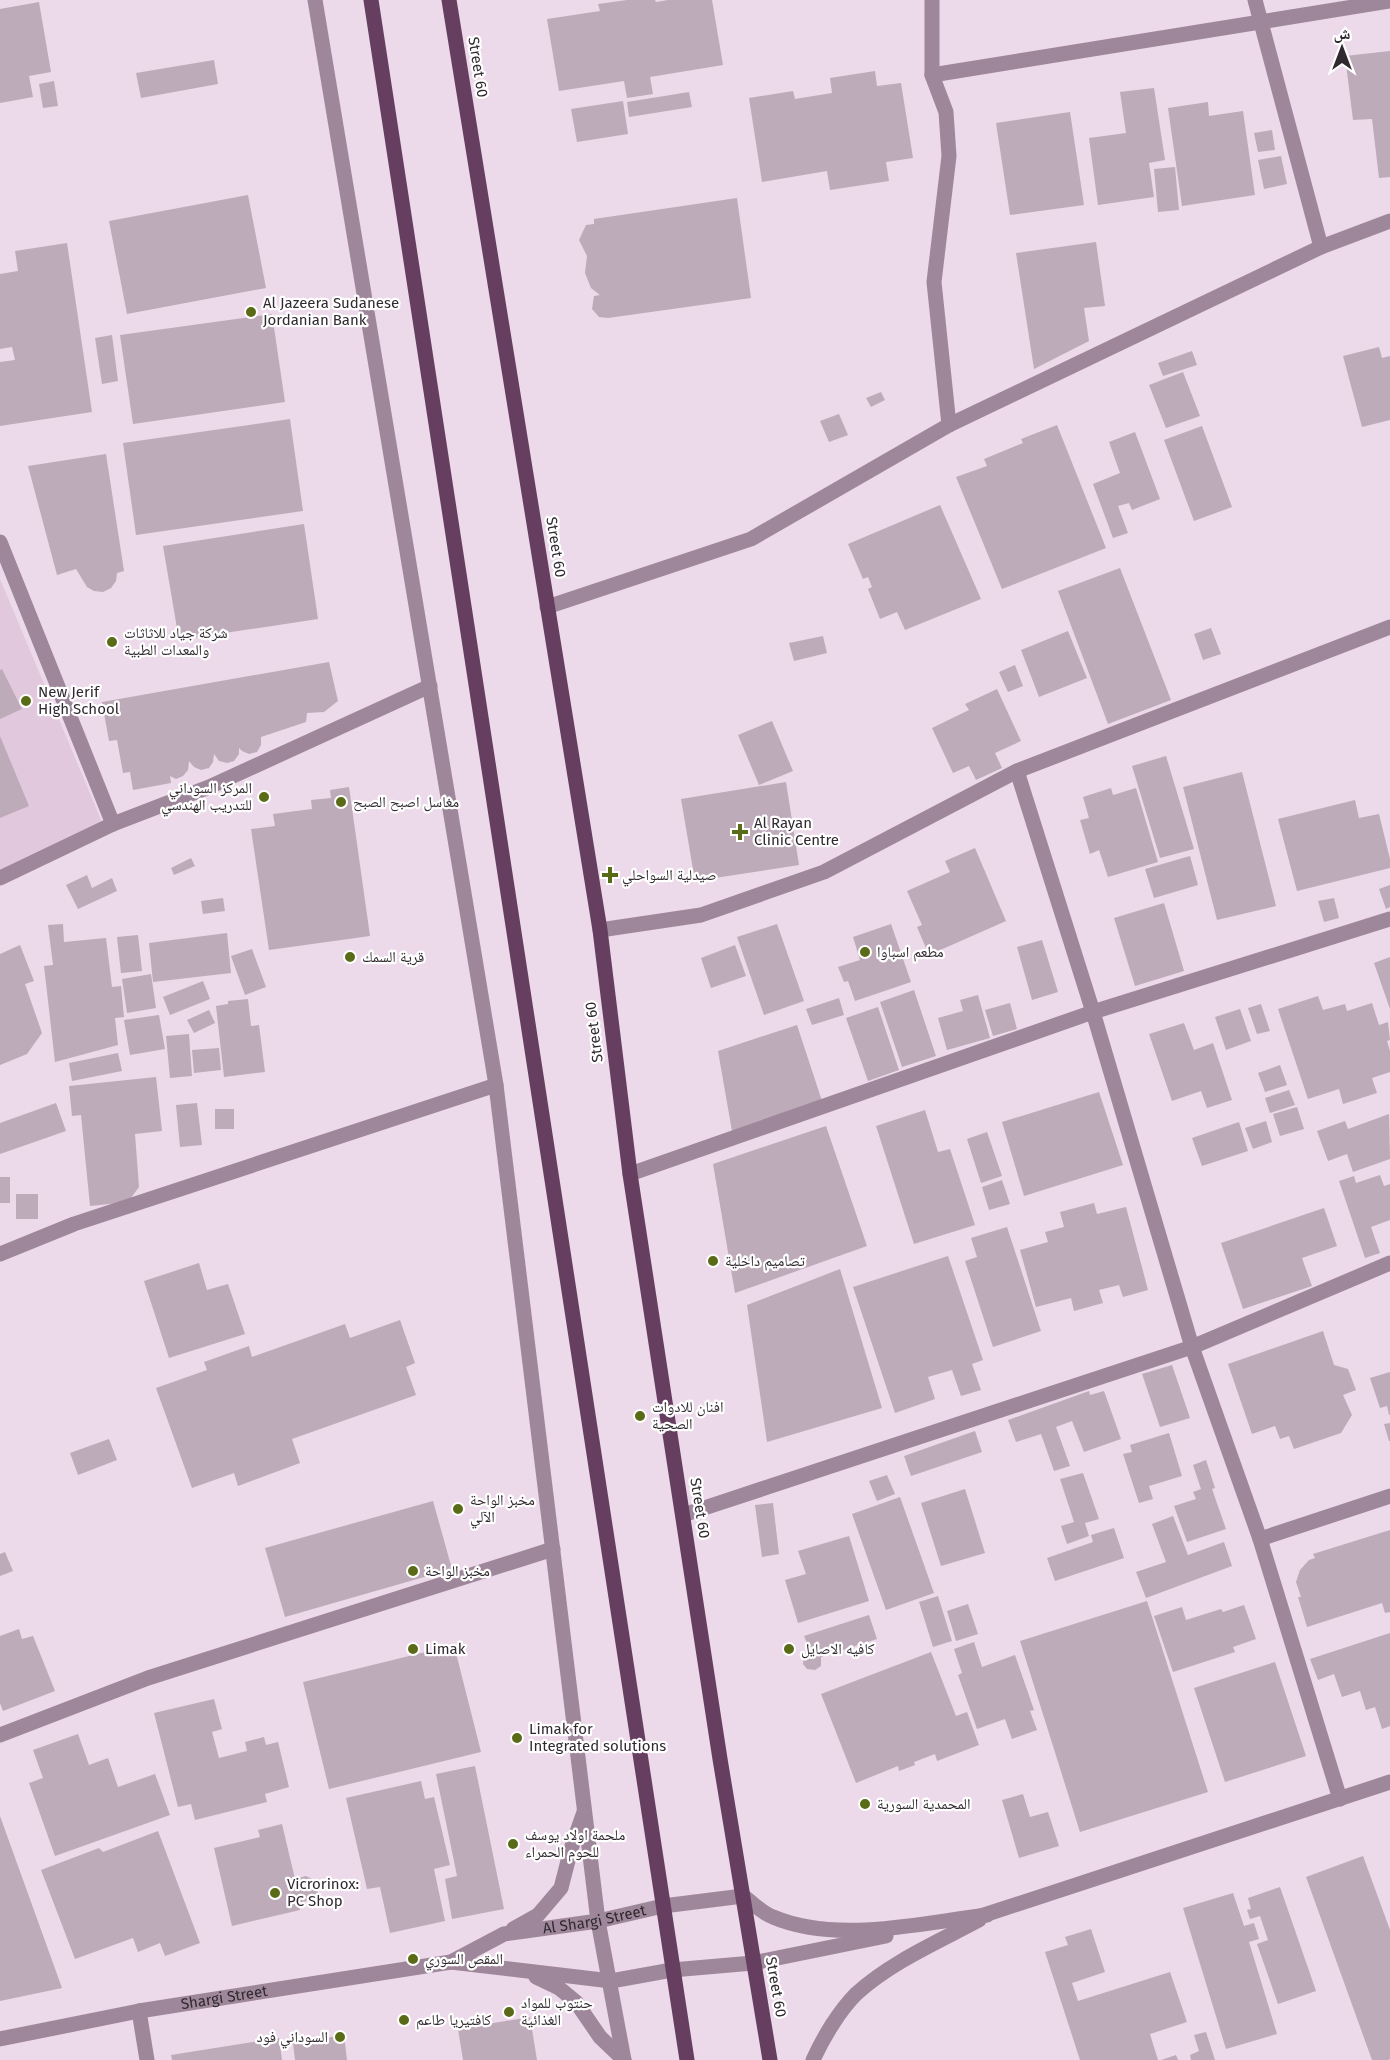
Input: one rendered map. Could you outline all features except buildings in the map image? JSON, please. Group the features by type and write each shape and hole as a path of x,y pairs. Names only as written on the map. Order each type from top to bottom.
{"main road":[{"path":"371,0 687,2060"},
{"name":"Street 60","path":"449,0 600,930 630,1174 770,2060"}],"street":[{"path":"315,0 496,1085 598,1921 624,2060"},
{"path":"932,0 932,75 946,112 949,156 934,282 949,425"},
{"path":"1255,0 1321,247"},
{"path":"932,75 1390,1"},
{"path":"547,608 751,539 949,425 1321,247 1390,221"},
{"path":"0,542 113,824"},
{"path":"600,930 700,915 824,872 1017,771 1390,627"},
{"path":"0,878 113,824 208,787 430,686"},
{"path":"1017,771 1094,1012 1192,1347 1260,1539 1340,1799"},
{"path":"630,1174 1094,1012 1390,919"},
{"path":"0,1254 74,1224 496,1085"},
{"path":"683,1515 1192,1347 1390,1263"},
{"path":"1260,1539 1390,1496"},
{"path":"0,1735 148,1678 553,1549"},
{"path":"451,1962 611,1982 672,1970 753,1963 987,1915 1390,1782"},
{"path":"504,1934 538,1915 561,1888 585,1809"},
{"path":"743,1896 771,1916 798,1926 825,1931 881,1928 987,1915"},
{"name":"Al Shargi Street","path":"451,1962 504,1934 598,1921 663,1906 743,1896"},
{"path":"813,2060 831,2027 856,1995 887,1970 987,1915"},
{"name":"Shargi Street","path":"0,2039 140,2011 451,1962"},
{"path":"523,1971 559,1988 576,2002 600,2037 624,2060"},
{"path":"140,2011 147,2060"}],"shaded area":[{"name":"New Jerif High School","path":"0,579 102,822 0,871"}],"place":[{"name":"Al Jazeera Sudanese Jordanian Bank","path":"251,312"},
{"name":"شركة جياد للاثاثات والمعدات الطبية","path":"112,642"},
{"name":"New Jerif High School","path":"26,701"},
{"name":"المركز السوداني للتدريب الهندسي","path":"264,797"},
{"name":"مغاسل اصبح الصبح","path":"341,802"},
{"name":"Al Rayan Clinic Centre","path":"740,832"},
{"name":"صيدلية السواحلي","path":"610,875"},
{"name":"مطعم اسباوا","path":"865,952"},
{"name":"قرية السمك","path":"350,957"},
{"name":"تصاميم داخلية","path":"713,1261"},
{"name":"افنان للادوات الصحية","path":"640,1416"},
{"name":"مخبز الواحة الآلي","path":"458,1509"},
{"name":"مخبز الواحة","path":"413,1571"},
{"name":"Limak","path":"413,1649"},
{"name":"كافيه الاصايل","path":"789,1649"},
{"name":"Limak for Integrated solutions","path":"517,1738"},
{"name":"المحمدية السورية","path":"865,1804"},
{"name":"ملحمة اولاد يوسف للحوم الحمراء","path":"513,1844"},
{"name":"Vicrorinox: PC Shop","path":"275,1893"},
{"name":"المقص السوري","path":"413,1959"},
{"name":"حنتوب للمواد الغذائية","path":"509,2012"},
{"name":"كافتيريا طاعم","path":"404,2020"},
{"name":"السوداني فود","path":"340,2037"}]}
